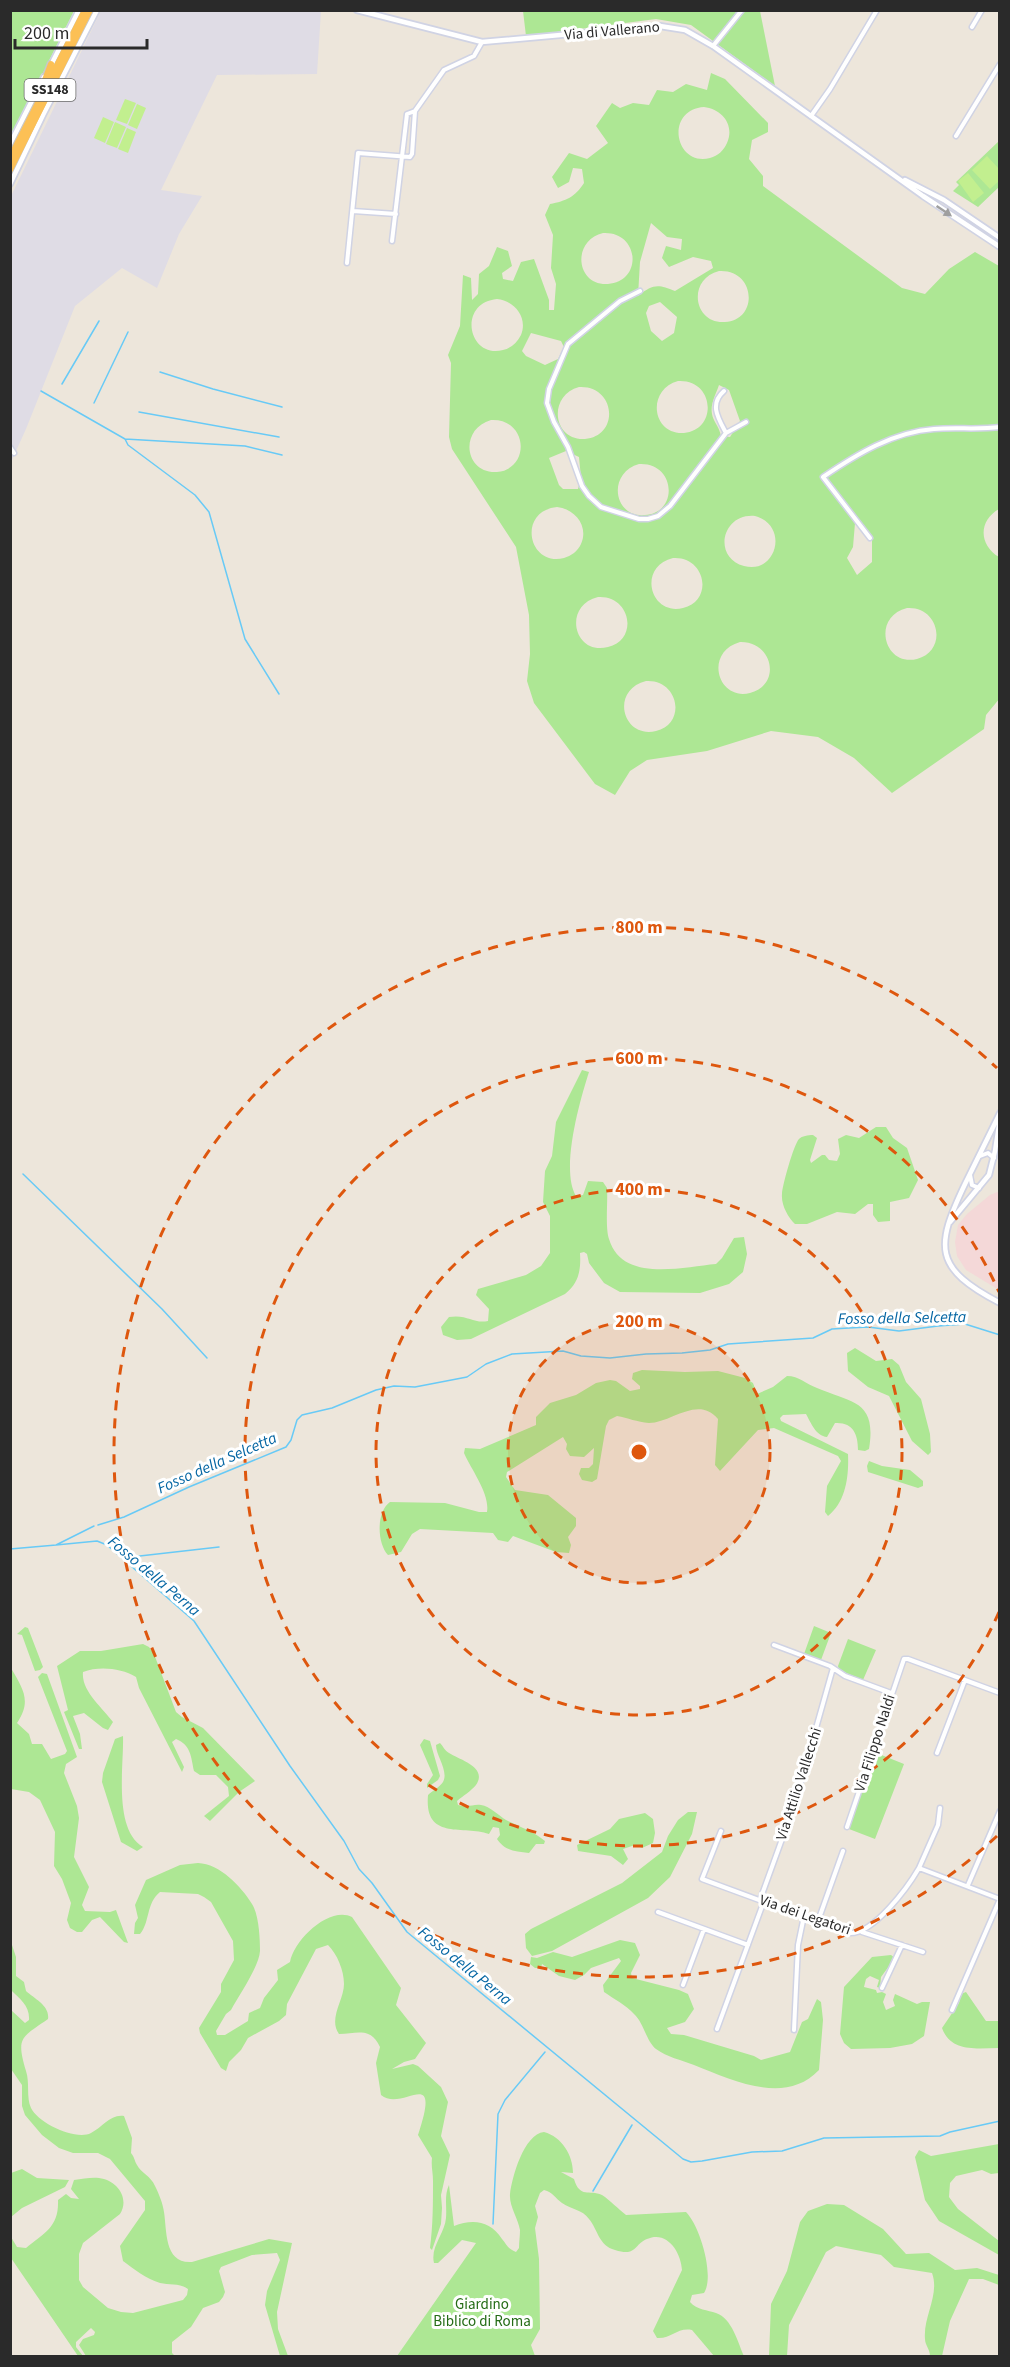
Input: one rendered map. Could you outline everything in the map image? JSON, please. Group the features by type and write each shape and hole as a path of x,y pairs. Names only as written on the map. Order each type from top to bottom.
{"highway":[{"name":"SS148","path":"10,158 85,10"},
{"name":"SS148","path":"10,170 90,10"},
{"path":"34,108 51,64"}],"street":[{"path":"10,144 79,10"},
{"path":"10,184 97,10"},
{"name":"Via di Vallerano","path":"357,10 482,42 663,26 688,32 713,46 929,201 999,247"},
{"path":"713,46 742,10"},
{"path":"810,117 830,89 877,10"},
{"path":"972,27 982,10"},
{"path":"347,263 358,153 410,157 415,111 444,70 474,56 482,42"},
{"path":"956,136 999,64"},
{"path":"392,241 406,116 415,111"},
{"name":"Via di Vallerano","path":"897,176 937,196 999,238"},
{"path":"353,211 396,214"},
{"path":"640,291 620,301 575,337 562,356 549,389 547,403 549,412 568,447 582,486 589,496 601,507 639,519 658,516 670,506 726,433 746,422"},
{"path":"724,391 717,399 716,413 726,433"},
{"path":"870,538 824,477 855,455 900,435 933,429 999,427"},
{"path":"10,447 14,453"},
{"path":"999,1113 947,1226 945,1245 952,1268 967,1284 999,1303"},
{"path":"947,1226 989,1175 994,1158 999,1119"},
{"path":"979,1156 987,1153 994,1158"},
{"path":"970,1174 972,1187 980,1187"},
{"path":"774,1646 891,1693"},
{"name":"Via Filippo Naldi","path":"847,1827 904,1659 965,1680"},
{"name":"Via Attilio Vallecchi","path":"717,2029 748,1945 794,1806 833,1668"},
{"path":"937,1753 965,1680 999,1693"},
{"name":"Via dei Legatori","path":"721,1831 702,1879 849,1933 861,1931 897,1900 919,1868 938,1825 940,1808"},
{"path":"968,1885 999,1811"},
{"path":"818,1921 843,1851"},
{"path":"919,1868 968,1885 999,1899 952,2010"},
{"path":"658,1912 748,1945"},
{"path":"794,2030 798,1946 804,1916"},
{"path":"683,1985 704,1929"},
{"path":"861,1931 923,1952"},
{"path":"882,1988 902,1945"}],"shaded area":[{"path":"101,11 321,11 317,74 217,75 161,190 202,196 179,234 157,288 122,268 75,306 11,462 11,196"},
{"path":"997,1192 1000,1193 999,1290 966,1270 957,1256 955,1242 958,1225 967,1214"}],"green space":[{"path":"10,11 74,11 11,137"},
{"path":"523,11 760,11 775,86 691,25 656,19 526,36"},
{"path":"711,73 725,79 768,123 768,132 752,140 749,159 763,176 763,186 902,288 925,294 949,269 975,252 999,266 999,509 987,520 984,533 988,546 999,557 1000,698 986,715 984,729 892,793 854,758 818,737 771,731 707,751 647,760 630,771 615,795 595,784 534,703 527,681 530,654 529,615 516,547 452,449 449,437 451,363 448,355 460,326 463,275 471,278 472,300 478,294 479,274 489,266 497,247 508,251 512,266 502,273 503,279 513,281 521,262 534,259 549,300 549,310 554,310 556,284 551,268 553,235 545,215 550,204 570,198 584,183 582,169 573,168 569,182 558,188 552,177 569,153 587,159 608,143 596,126 612,103 620,108 633,103 649,105 657,90 673,92 686,84 707,90","holes":["710,108 725,119 729,136 726,146 718,154 710,158 698,159 682,147 679,127 683,118 691,110","651,223 667,237 682,239 681,250 666,246 662,258 669,267 693,257 711,261 713,268 675,291 656,286 638,296 640,262","603,233 615,235 624,240 630,248 632,266 627,275 619,281 608,284 597,283 584,271 582,253 593,238","719,271 731,273 740,278 749,295 744,313 736,319 725,322 714,321 706,316 698,300 698,291 702,283","497,299 503,300 518,311 523,322 523,329 516,343 503,350 491,351 475,339 472,319 476,310 484,303","660,302 677,317 674,333 662,341 651,331 646,313 649,306","531,333 561,341 564,347 558,359 545,365 526,356 522,351","678,381 690,383 699,388 708,405 703,423 695,430 684,433 673,432 665,427 657,411 657,402 661,393","719,385 729,390 740,421 730,437 721,436 713,417 712,407","579,387 591,389 600,394 609,411 604,429 596,436 585,439 574,438 566,433 558,417 558,408 562,399","491,420 503,422 512,427 518,435 521,444 520,454 516,462 508,469 497,472 486,471 472,459 470,441 474,432 481,425","566,451 579,457 581,478 578,489 563,489 559,485 549,458","639,464 651,466 660,471 666,479 669,488 668,497 664,506 656,512 645,515 634,514 626,510 621,503 618,485 622,476 629,469","557,507 564,508 575,515 582,525 581,544 572,555 564,558 552,559 542,554 535,547 532,527 536,518 544,511","755,516 766,521 773,529 775,548 771,557 764,563 755,567 744,566 734,561 728,554 725,536 735,521","855,523 872,540 872,562 857,575 847,558 853,547","673,558 684,559 699,571 702,589 693,604 672,609 662,605 656,598 652,589 655,571 662,563","598,597 609,598 618,603 627,619 624,636 618,643 608,647 596,648 587,644 580,638 576,619 580,610 587,602","907,608 918,609 927,614 936,630 933,647 927,654 917,659 896,656 886,640 889,621 896,613","740,642 760,648 766,656 770,673 767,682 760,688 750,693 739,694 729,690 719,674 722,655 729,647","646,681 657,682 672,694 675,712 666,727 644,732 635,728 628,721 624,703 635,686"]},
{"path":"125,99 136,103 127,124 116,120"},
{"path":"137,104 146,108 137,129 128,125"},
{"path":"103,117 114,122 105,143 94,138"},
{"path":"115,122 126,127 117,148 106,144"},
{"path":"127,128 136,132 128,153 118,149"},
{"path":"999,141 999,187 978,207 953,191 959,185 956,182"},
{"path":"987,156 999,169 999,181 990,189 972,170"},
{"path":"968,173 984,193 973,202 958,181"},
{"path":"582,1070 589,1072 573,1135 570,1170 572,1184 576,1196 583,1195 588,1181 603,1182 607,1188 608,1234 616,1253 626,1262 655,1269 716,1264 734,1238 744,1237 747,1254 743,1272 729,1284 700,1293 620,1292 604,1283 584,1252 580,1253 576,1281 565,1294 471,1339 457,1340 443,1335 441,1327 449,1317 488,1321 489,1309 476,1295 478,1289 526,1275 541,1266 550,1253 550,1216 543,1202 545,1171 552,1156 556,1122"},
{"path":"876,1127 886,1127 893,1138 907,1148 918,1180 909,1198 890,1202 890,1221 878,1222 873,1215 873,1204 868,1204 855,1214 837,1212 807,1224 795,1224 786,1210 782,1194 789,1165 799,1139 811,1135 817,1138 811,1163 822,1155 829,1160 837,1161 840,1154 838,1139 846,1135 859,1138"},
{"path":"855,1348 876,1361 892,1359 899,1365 906,1382 921,1399 930,1434 931,1452 928,1455 912,1441 889,1396 868,1387 848,1371 847,1353"},
{"path":"642,1370 718,1371 745,1378 753,1383 757,1394 773,1387 787,1376 795,1377 859,1406 869,1421 869,1449 858,1450 853,1430 841,1423 835,1423 827,1437 817,1432 806,1414 783,1415 780,1418 781,1421 848,1454 848,1471 843,1496 828,1516 825,1512 827,1486 841,1461 838,1456 774,1428 758,1430 720,1471 715,1465 718,1419 710,1412 693,1410 649,1423 617,1416 609,1420 606,1426 597,1479 592,1482 582,1480 579,1474 581,1468 589,1468 593,1464 594,1448 584,1457 570,1456 563,1437 507,1472 506,1477 515,1490 548,1495 576,1518 576,1526 568,1537 571,1545 569,1553 556,1552 513,1536 508,1542 498,1540 493,1533 420,1529 412,1534 401,1552 388,1555 384,1550 380,1536 380,1520 385,1507 390,1502 445,1503 487,1512 486,1498 464,1453 465,1448 480,1449 536,1425 536,1417 550,1403 576,1395 596,1383 610,1380 616,1381 630,1391 640,1389 640,1386 632,1379 633,1373"},
{"path":"869,1461 882,1466 910,1470 923,1481 923,1486 918,1488 868,1472"},
{"path":"814,1626 831,1633 821,1660 804,1654"},
{"path":"25,1627 28,1628 43,1667 40,1670 35,1671 22,1635 17,1634"},
{"path":"848,1639 876,1650 863,1680 839,1670 838,1666"},
{"path":"143,1644 149,1647 154,1654 176,1712 203,1728 255,1781 239,1792 210,1821 204,1816 229,1796 228,1787 216,1775 200,1775 194,1771 187,1748 176,1739 172,1742 184,1767 182,1772 139,1688 136,1677 110,1669 83,1672 85,1686 113,1722 108,1730 84,1713 73,1716 80,1734 82,1749 79,1749 64,1712 68,1710 57,1666 80,1651 101,1651"},
{"path":"11,1668 22,1689 25,1701 22,1715 17,1723 29,1734 32,1744 42,1744 51,1759 67,1751 38,1677 42,1673 47,1674 77,1757 66,1764 64,1773 77,1806 79,1818 74,1857 89,1887 82,1905 85,1911 110,1912 116,1910 128,1943 124,1942 100,1917 92,1920 82,1932 70,1928 67,1920 71,1903 62,1879 54,1866 55,1832 40,1800 29,1792 11,1789"},
{"path":"123,1736 122,1796 127,1826 143,1847 137,1851 121,1842 102,1782 115,1739"},
{"path":"424,1739 430,1741 440,1776 427,1788 433,1775 420,1745"},
{"path":"440,1743 448,1752 471,1765 478,1773 479,1779 476,1785 457,1801 458,1805 488,1807 506,1820 545,1841 544,1844 536,1844 529,1853 515,1851 503,1846 497,1839 500,1835 499,1828 493,1827 489,1834 438,1825 428,1810 428,1795 442,1784 444,1778 436,1745"},
{"path":"874,1752 904,1764 875,1839 849,1829"},
{"path":"688,1812 697,1812 692,1834 670,1877 648,1898 552,1951 532,1956 526,1948 525,1934 622,1883 662,1852 678,1820"},
{"path":"645,1813 653,1819 655,1833 653,1843 642,1848 635,1845 623,1849 628,1859 623,1865 611,1856 578,1851 577,1845 610,1829 619,1819"},
{"path":"198,1863 214,1867 236,1883 252,1904 259,1927 259,1958 231,2010 216,2031 217,2035 225,2035 248,2021 249,2013 260,2008 264,1998 278,1980 277,1970 290,1962 305,1935 333,1916 352,1917 401,1988 396,2005 426,2043 415,2059 392,2069 413,2064 418,2066 441,2087 448,2102 441,2136 450,2155 441,2195 441,2224 432,2250 430,2248 433,2206 432,2158 418,2135 425,2100 423,2095 417,2094 399,2099 390,2099 381,2095 376,2063 380,2047 376,2041 368,2034 358,2032 339,2034 335,2022 344,1979 339,1963 328,1945 316,1949 287,2004 286,2015 248,2038 241,2050 229,2062 226,2071 221,2068 199,2028 221,1992 221,1984 234,1960 233,1941 211,1902 198,1894 160,1892 152,1902 140,1934 134,1934 138,1918 135,1905 146,1880 180,1865"},
{"path":"620,1940 635,1943 640,1955 631,1973 632,1978 688,1994 694,2009 685,2022 667,2028 671,2034 684,2035 761,2060 790,2052 802,2022 808,2019 817,1999 821,2002 823,2020 819,2070 805,2081 790,2087 758,2087 741,2083 656,2049 634,2014 604,1992 603,1985 621,1961 619,1958 591,1968 575,1980 559,1976 542,1964 541,1968 535,1968 530,1964 531,1957 537,1958 553,1952 572,1957"},
{"path":"11,1942 16,1957 16,1976 24,1982 26,1991 41,2003 48,2014 48,2019 32,2030 23,2039 21,2045 29,2099 35,2114 49,2125 76,2135 91,2133 111,2119 124,2116 132,2138 131,2153 139,2168 151,2180 161,2199 169,2245 176,2258 192,2262 269,2239 292,2243 277,2312 278,2329 288,2356 280,2356 265,2305 267,2291 280,2260 277,2253 252,2255 221,2267 219,2271 225,2292 223,2297 219,2302 203,2308 191,2327 172,2342 172,2353 175,2356 86,2356 79,2345 83,2339 94,2335 95,2332 91,2328 76,2342 76,2347 83,2356 78,2356 11,2258 11,2237 17,2247 26,2248 50,2228 56,2217 58,2200 66,2194 71,2198 79,2199 71,2189 74,2180 105,2179 120,2191 123,2208 120,2214 83,2243 79,2254 79,2280 83,2287 108,2308 133,2313 183,2300 187,2295 188,2289 185,2287 155,2281 140,2274 123,2261 120,2246 145,2210 145,2201 110,2159 98,2153 73,2153 59,2148 42,2135 25,2115 22,2106 22,2085 11,2069 11,2010 25,2023 29,2020 29,2015 24,2003 11,1990"},
{"path":"891,1955 895,1958 881,1977 880,1988 877,1987 879,1980 870,1976 866,1979 864,1987 886,1994 883,2002 886,2010 895,2006 893,2000 895,1994 917,2004 930,2002 924,2036 912,2044 890,2048 851,2049 844,2043 840,2034 844,1987 872,1957"},
{"path":"966,1992 986,2021 999,2021 999,2048 966,2047 952,2042 946,2036 942,2028 959,2003 961,1994"},
{"name":"Giardino Biblico di Roma","path":"544,2132 561,2142 569,2153 573,2173 561,2172 574,2179 582,2191 602,2195 626,2215 686,2212 701,2239 708,2275 704,2293 692,2295 690,2302 726,2320 744,2356 714,2356 692,2330 682,2330 667,2337 657,2338 653,2331 682,2270 679,2256 672,2244 667,2240 654,2237 643,2241 627,2252 610,2248 602,2241 586,2216 544,2190 540,2193 535,2206 538,2217 535,2228 539,2259 540,2329 531,2345 535,2356 397,2356 476,2243 462,2240 438,2263 434,2263 434,2251 445,2224 449,2185 454,2226 467,2222 486,2225 516,2252 519,2248 520,2230 511,2203 511,2187 516,2167 525,2148 531,2140"},
{"path":"999,2144 999,2173 991,2174 982,2170 956,2176 950,2183 949,2197 958,2209 999,2241 999,2255 939,2221 925,2200 915,2157 919,2150 931,2156"},
{"path":"22,2169 37,2178 69,2180 65,2187 22,2208 11,2217 11,2173"},
{"path":"827,2204 844,2205 883,2229 906,2254 929,2253 955,2270 977,2268 999,2275 999,2285 983,2279 969,2279 950,2321 942,2356 930,2356 925,2341 926,2322 934,2289 932,2273 894,2267 881,2255 836,2246 826,2252 789,2325 787,2356 769,2356 771,2304 787,2271 800,2222 808,2211"}],"waterway":[{"path":"62,384 99,321"},
{"path":"94,403 128,332"},
{"path":"160,372 282,407"},
{"path":"41,391 125,439 245,446 282,455"},
{"path":"139,412 279,437"},
{"path":"125,439 128,445 195,495 209,512 245,639 279,694"},
{"path":"23,1174 162,1309 207,1358"},
{"name":"Fosso della Selcetta","path":"98,1525 124,1517 286,1447 291,1440 297,1420 302,1415 332,1408 376,1390 394,1386 415,1387 467,1377 486,1364 512,1354 563,1351 581,1356 610,1358 682,1353 710,1350 728,1344 813,1338 832,1329 868,1327 899,1331 965,1324 1000,1335"},
{"name":"Fosso della Perna","path":"10,1549 56,1545 94,1526"},
{"name":"Fosso della Perna","path":"56,1545 97,1541 107,1545 194,1621 290,1766 344,1841 359,1869 372,1883 407,1932 683,2159 691,2162 752,2152 782,2151 824,2138 940,2136 1000,2121"},
{"path":"122,1558 219,1547"},
{"path":"493,2224 498,2114 505,2100 545,2052"},
{"path":"593,2191 632,2125"}]}
